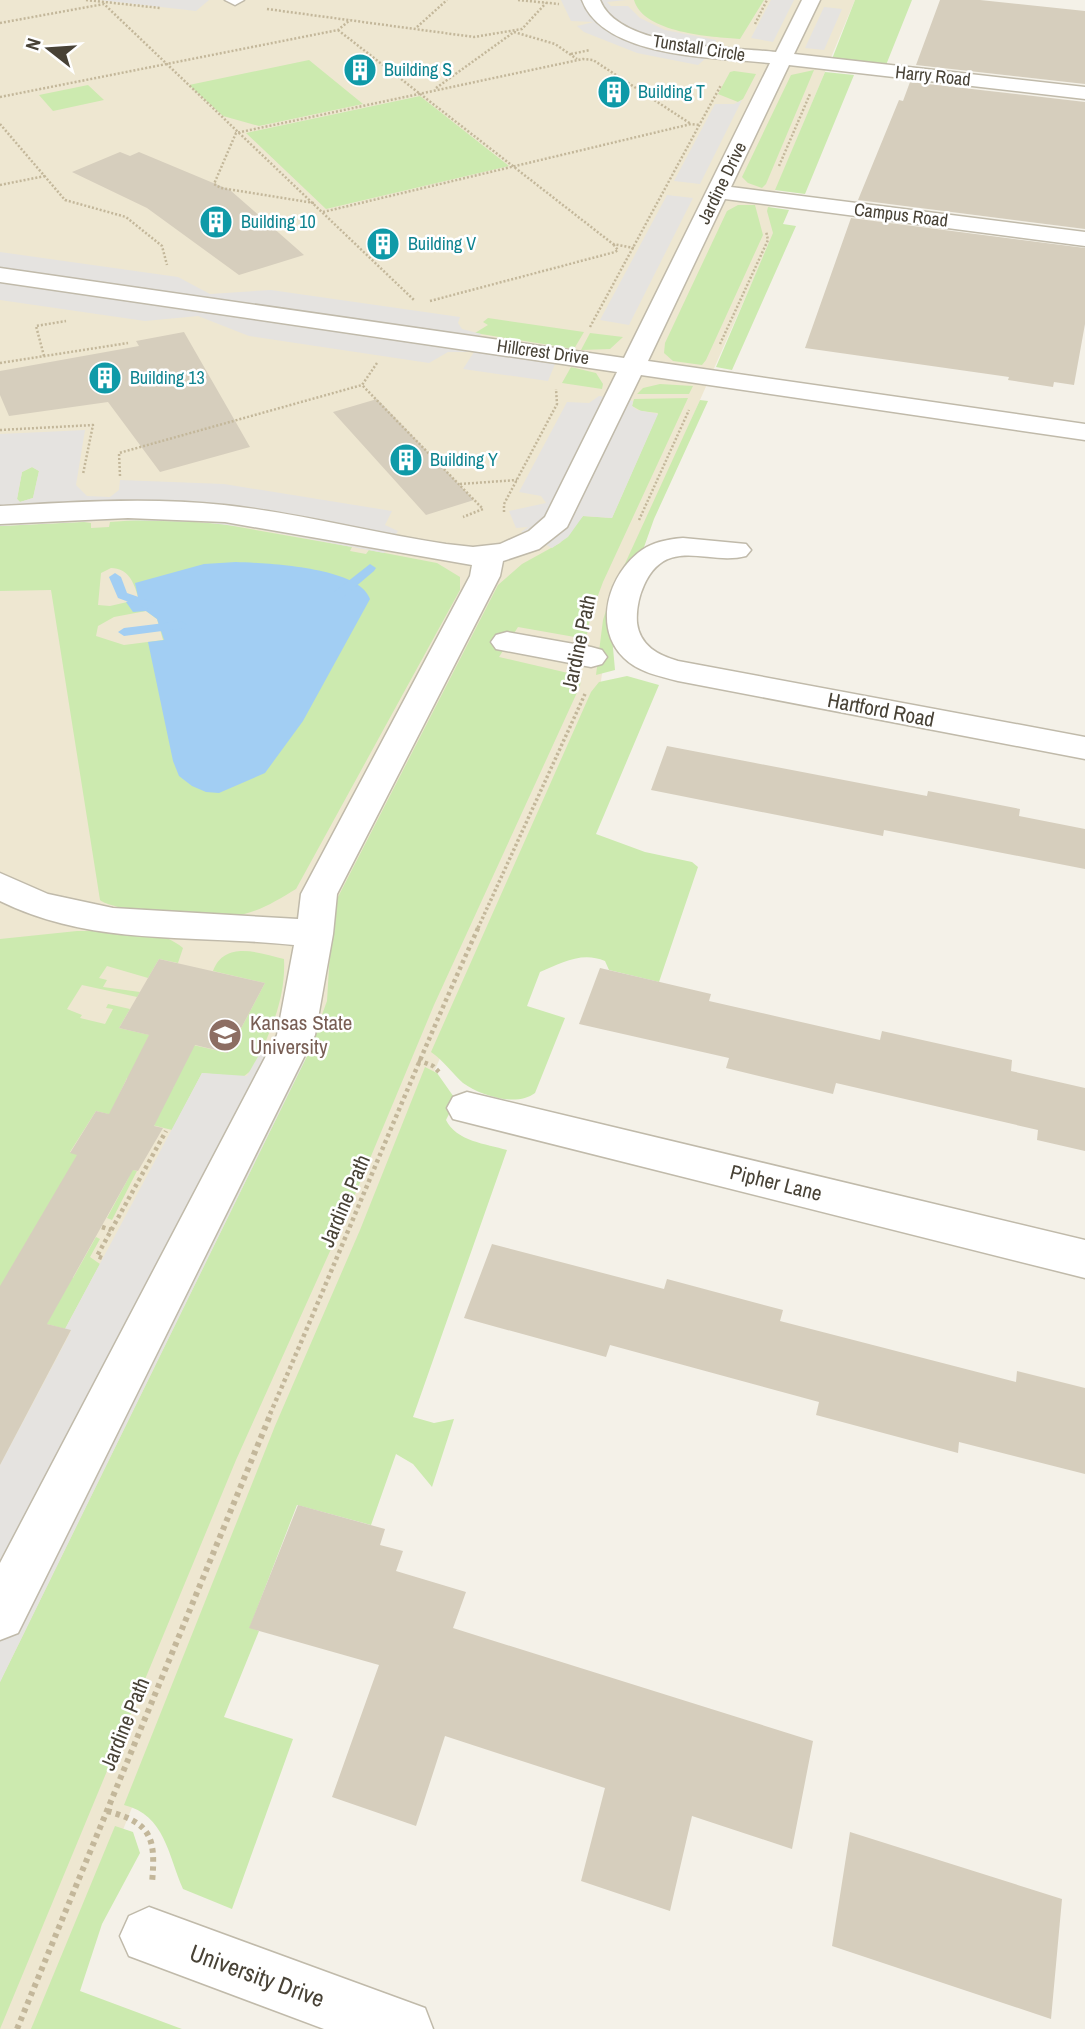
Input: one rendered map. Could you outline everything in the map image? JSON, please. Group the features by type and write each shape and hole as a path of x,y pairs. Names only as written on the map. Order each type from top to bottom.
{"street":[{"name":"Tunstall Circle","path":"591,0 593,9 614,28 646,40 679,48 782,60"},
{"name":"Jardine Drive","path":"0,515 126,509 185,510 255,517 458,555 499,539 521,548 547,532 557,521 635,366 811,0"},
{"name":"Harry Road","path":"782,60 1085,93"},
{"name":"Campus Road","path":"718,192 1085,239"},
{"name":"Hillcrest Drive","path":"0,275 1085,432"},
{"path":"0,1615 296,1035 316,934 319,894 485,576 499,539"},
{"name":"Hartford Road","path":"736,550 666,549 656,554 636,574 624,598 621,616 623,634 632,649 646,660 678,671 1085,748"},
{"path":"507,642 591,657"},
{"path":"0,886 70,913 127,922 316,934"},
{"name":"Pipher Lane","path":"467,1108 1085,1259"},
{"name":"University Drive","path":"149,1936 404,2029"}],"path":[{"path":"86,0 160,8"},
{"path":"234,0 262,8 417,27 474,37 514,32 559,46 578,60"},
{"path":"417,27 446,0"},
{"path":"518,0 558,4"},
{"path":"422,93 445,84 514,32 530,24 546,3"},
{"path":"0,23 104,4 236,133 314,203 419,304 618,250 422,93 338,30"},
{"path":"109,8 125,5"},
{"path":"0,97 338,30 350,20"},
{"path":"236,133 578,60 593,60 691,124"},
{"path":"588,330 725,79"},
{"path":"774,177 815,83"},
{"path":"0,124 65,200 117,214 145,230 162,246 170,273"},
{"path":"323,212 691,124 700,125"},
{"path":"236,133 214,184 220,188 314,203"},
{"path":"0,136 9,134"},
{"path":"0,186 45,176"},
{"path":"715,354 768,240 766,229"},
{"path":"613,244 619,243 634,248"},
{"path":"44,356 36,326 75,320"},
{"path":"0,363 128,343"},
{"path":"131,477 119,478 119,453 362,385 370,373"},
{"path":"362,385 484,509 460,517"},
{"path":"499,539 503,508 557,404 558,385"},
{"path":"633,531 691,407"},
{"path":"0,430 93,425 82,478"},
{"path":"460,484 517,480"},
{"name":"Jardine Path","path":"17,2029 243,1478 359,1209 418,1060 582,702 591,657"},
{"path":"102,1258 97,1256 166,1131"},
{"path":"102,1227 111,1230"},
{"path":"107,1811 139,1821 152,1846 149,1936"}],"shaded area":[{"name":"Kansas State University","path":"0,0 855,0 774,194 769,211 775,231 613,596 601,681 370,1222 42,2029 0,2029"},
{"path":"99,0 209,0 196,11"},
{"path":"561,0 626,0 607,2 611,6 628,6 640,18 665,30 716,40 715,46 718,48 698,65 637,53 584,32 577,26 594,22 571,21"},
{"path":"771,0 794,0 773,42 751,38"},
{"path":"824,7 842,9 824,50 805,48"},
{"path":"742,100 700,184 674,181 715,104 734,104"},
{"path":"667,195 693,198 629,325 600,320"},
{"path":"0,252 178,277 210,294 271,290 460,317 458,323 462,329 481,334 469,352 448,352 429,363 249,336 198,316 145,321 0,300"},
{"path":"474,352 555,364 548,381 463,369"},
{"path":"599,396 633,401 632,406 637,410 658,414 612,518 583,516 568,537 552,548 521,532 528,527 516,528 509,511 546,503 541,496 519,492 567,402 589,403"},
{"path":"85,430 76,485 87,496 110,497 119,490 120,480 224,484 392,511 385,525 398,531 384,553 252,528 202,522 118,520 0,526 0,434","holes":["32,467 39,471 33,498 20,502 17,499 22,472"]},
{"path":"264,1046 307,1056 0,1682 0,1465 71,1331 65,1329 202,1073 247,1076"}],"green space":[{"path":"634,0 764,0 740,39 697,34 664,26 650,20 640,11"},
{"path":"855,0 912,0 886,65 832,59"},
{"path":"309,60 363,104 259,126 223,116 189,85"},
{"path":"814,70 766,184 762,188 748,183 742,177 791,75"},
{"path":"730,72 756,74 743,99 738,102 718,94"},
{"path":"825,72 854,75 805,194 775,190"},
{"path":"88,85 104,100 53,111 39,95"},
{"path":"420,96 509,166 326,209 246,133"},
{"path":"738,205 755,205 763,235 706,360 702,365 673,361 664,353 665,343 727,211"},
{"path":"768,207 789,210 783,224 796,226 732,370 716,367 773,233"},
{"path":"488,318 584,332 574,349 475,333 488,325 483,322"},
{"path":"590,333 623,337 610,349 581,350"},
{"path":"571,367 596,373 603,384 602,389 562,383"},
{"path":"660,384 693,386 689,394 637,394 643,388"},
{"path":"688,398 603,582 591,614 586,639 518,627 499,657 581,676 580,686 434,1005 349,1209 236,1460 0,2029 0,1682 307,1056 327,1001 332,916 338,897 498,585 522,564 560,543 583,516 612,518 658,413 641,411 632,406 634,399"},
{"path":"700,400 708,401 654,519 612,637 615,670 596,675 603,620 612,592"},
{"path":"32,467 39,471 33,498 20,502 17,499 22,472"},
{"path":"153,519 222,524 352,547 350,551 366,554 369,550 437,563 460,577 460,590 296,889 258,910 221,917 185,915 123,908 100,900 51,590 0,591 0,526 84,522 91,523 91,528 109,527 110,522","holes":["111,568 126,573 134,586 138,597 136,600 110,606 98,605 101,573","146,611 157,619 163,640 124,645 96,636 98,626 114,617"]},
{"path":"627,676 659,685 596,834 645,852 692,862 698,867 659,982 609,970 605,961 588,957 572,959 540,972 527,1006 565,1018 535,1093 519,1099 489,1096 463,1083 431,1052 591,692 599,682"},
{"path":"77,931 133,931 173,941 183,948 178,963 159,959 148,978 107,966 99,978 107,980 103,987 140,992 137,997 82,985 67,1009 82,1015 80,1018 105,1024 113,1009 106,1008 108,1004 130,1009 119,1028 228,1053 265,983 213,971 218,961 226,955 244,951 284,959 280,1002 253,1069 243,1077 202,1073 172,1130 96,1111 70,1152 137,1171 112,1220 107,1218 129,1177 15,1262 73,1278 96,1237 100,1239 90,1257 100,1264 65,1329 0,1311 0,939","holes":["127,1078 174,1087 112,1110"]},
{"path":"425,1067 437,1073 456,1100 446,1120 451,1127 472,1141 507,1150 413,1417 434,1423 454,1419 432,1487 413,1464 396,1454 371,1525 297,1505 250,1627 259,1631 224,1717 293,1739 232,1909 183,1889 169,1850 157,1827 138,1810 124,1805 275,1426 360,1230"},
{"path":"115,1826 133,1832 140,1853 102,1924 80,1991 182,2029 31,2029"}],"water":[{"path":"236,562 289,566 331,573 363,588 370,599 303,721 265,773 219,793 206,792 179,776 173,761 148,642 164,640 157,619 146,611 133,612 126,602 138,597 135,583 204,564"}],"building":[{"path":"940,0 980,0 1085,11 1085,84 916,65"},
{"path":"910,82 1085,102 1085,229 858,200 899,100 903,101"},
{"name":"Building 10","path":"120,152 130,156 139,152 230,190 304,255 239,275 147,208 72,172"},
{"path":"851,218 1085,248 1085,324 1074,385 1054,382 1053,387 1008,380 1009,377 805,348"},
{"path":"184,332 250,447 160,472 108,402 9,416 0,395 0,371 139,346 136,341"},
{"path":"377,399 474,500 426,515 333,412"},
{"path":"667,746 927,796 928,791 1020,809 1019,816 1085,829 1085,869 884,830 883,836 651,790"},
{"path":"159,959 265,983 228,1053 195,1045 154,1126 163,1128 138,1171 133,1170 47,1324 71,1330 0,1465 0,1286 77,1155 70,1153 96,1111 109,1114 149,1035 119,1028"},
{"path":"600,968 711,994 709,1001 880,1040 882,1031 1012,1060 1011,1071 1085,1088 1085,1151 1037,1140 1038,1130 836,1083 833,1094 726,1068 729,1058 579,1024"},
{"path":"492,1244 664,1289 667,1279 783,1310 780,1321 1016,1382 1017,1371 1085,1388 1085,1474 959,1442 958,1453 816,1415 819,1402 610,1345 606,1357 464,1318"},
{"path":"298,1505 385,1529 380,1545 403,1551 396,1571 466,1592 453,1628 813,1741 792,1849 692,1816 670,1911 581,1881 605,1788 445,1736 416,1826 332,1797 379,1665 249,1628"},
{"path":"850,1832 1062,1899 1051,2019 832,1946"}],"waterway":[{"path":"337,596 370,568"},
{"path":"115,577 122,595 152,606"},
{"path":"124,632 181,625"}],"place":[{"name":"Building S","path":"360,70"},
{"name":"Building T","path":"614,92"},
{"name":"Building 10","path":"216,222"},
{"name":"Building V","path":"383,244"},
{"name":"Building 13","path":"105,378"},
{"name":"Building Y","path":"406,460"},
{"name":"Kansas State University","path":"225,1035"}]}
